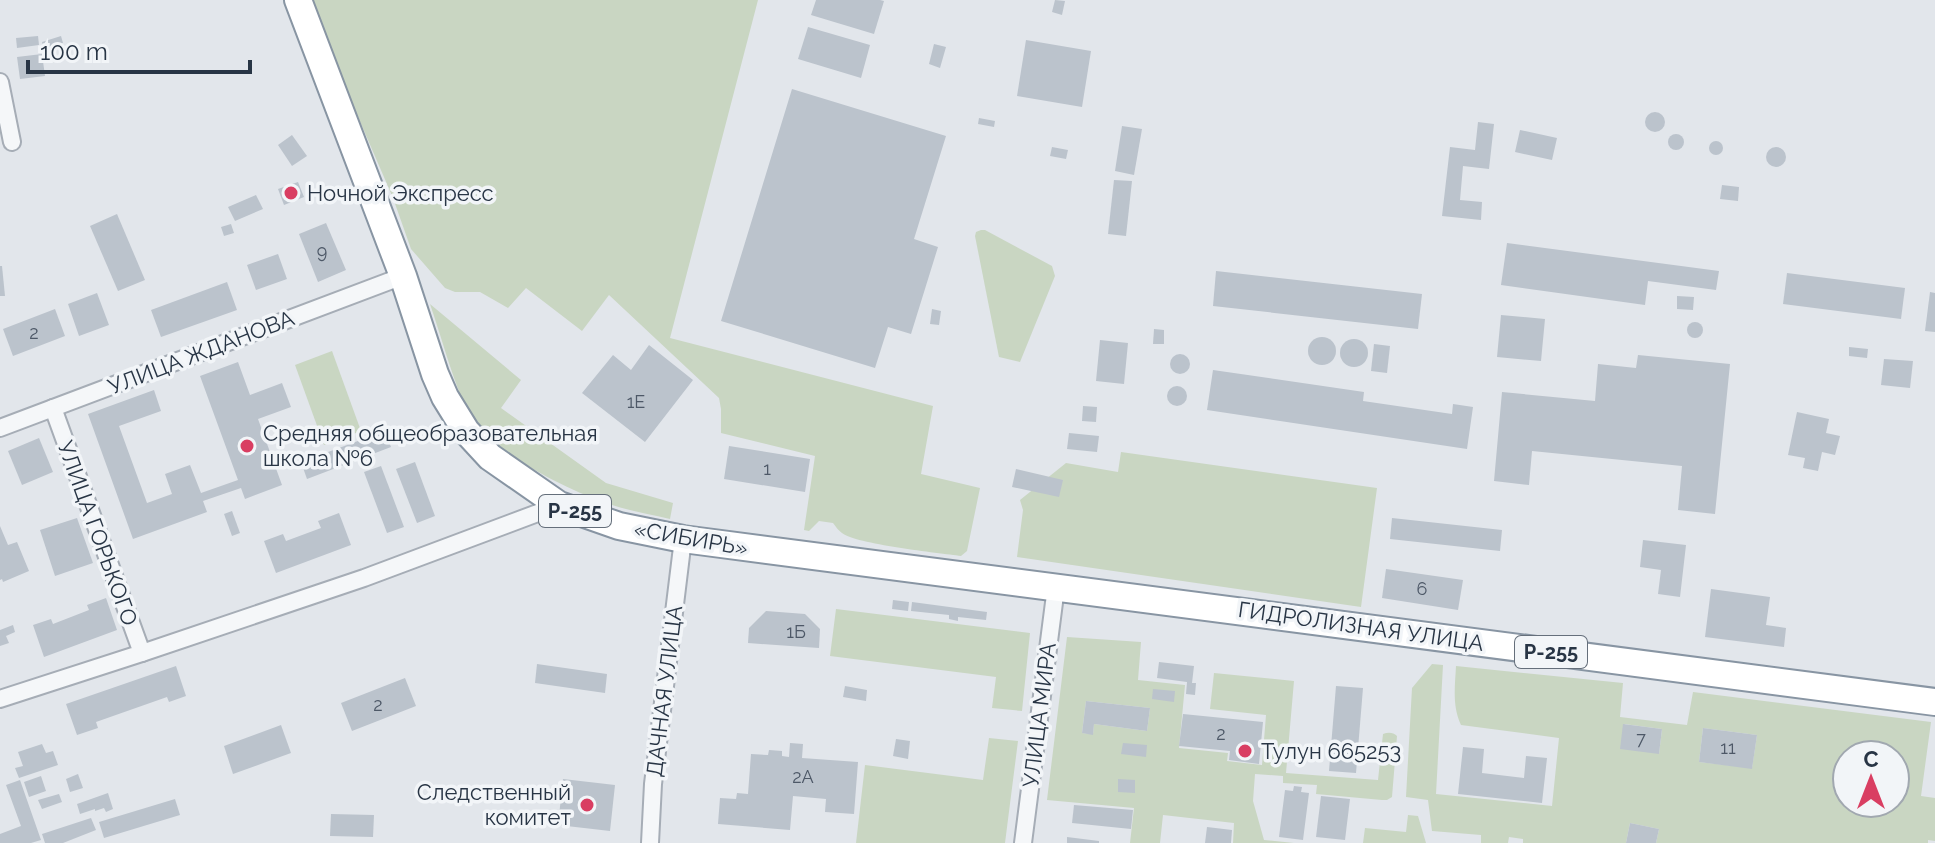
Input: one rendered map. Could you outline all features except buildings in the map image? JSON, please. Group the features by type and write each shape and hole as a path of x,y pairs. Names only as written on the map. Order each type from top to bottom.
{"highway":[{"name":"«СИБИРЬ»","path":"298,0 403,276 435,374 466,431 497,463 559,505 619,526 683,539 1167,601"},
{"name":"ГИДРОЛИЗНАЯ УЛИЦА","path":"1167,601 1935,702"}],"street":[{"path":"0,82 12,142"},
{"name":"УЛИЦА ЖДАНОВА","path":"0,428 403,276"},
{"name":"УЛИЦА ГОРЬКОГО","path":"0,699 142,653 53,408"},
{"path":"142,653 364,578 559,505"},
{"name":"ДАЧНАЯ УЛИЦА","path":"650,843 653,784 683,539"},
{"name":"УЛИЦА МИРА","path":"1023,843 1056,587"}],"green space":[{"path":"313,0 758,0 670,338 933,406 921,474 980,488 967,551 961,556 880,544 850,537 833,523 819,521 809,531 804,530 815,456 721,433 719,398 609,295 582,331 526,288 508,308 480,292 455,292 445,288 411,249"},
{"path":"981,230 1052,266 1055,276 1020,362 999,357 975,236"},
{"path":"430,304 521,380 501,408 606,483 673,503 670,519 617,506 570,488 528,466 489,437 464,404"},
{"path":"332,351 361,431 324,445 295,365"},
{"path":"1121,452 1377,488 1361,607 1017,557 1023,510 1020,500 1066,463 1118,472"},
{"path":"836,609 1030,633 1022,711 992,708 996,677 830,656"},
{"path":"1067,637 1141,642 1138,680 1185,685 1179,748 1228,753 1227,761 1262,765 1266,715 1210,709 1214,673 1294,681 1286,773 1378,780 1383,734 1397,736 1392,797 1387,800 1316,794 1317,785 1283,783 1283,776 1255,774 1253,801 1264,840 1294,843 1233,843 1234,823 1163,815 1160,843 1130,843 1134,808 1047,800","holes":["1086,701 1150,708 1147,731 1094,724 1093,734 1082,733"]},
{"path":"1432,664 1443,665 1436,794 1552,806 1559,738 1461,725 1455,704 1456,666 1623,683 1620,717 1687,725 1693,692 1931,722 1921,796 1935,798 1935,841 1656,843 1659,829 1630,823 1626,843 1523,843 1523,839 1509,837 1508,843 1481,843 1481,835 1432,831 1428,800 1406,797 1412,688","holes":["1624,724 1662,729 1659,754","1703,728 1757,735 1752,768 1699,762"]},
{"path":"989,738 1018,741 1005,843 856,843 865,765 983,780"},
{"path":"1408,815 1418,816 1426,843 1363,843 1365,828 1406,832"}],"place":[{"name":"Ночной Экспресс","path":"291,193"},
{"name":"Средняя общеобразовательная школа №6","path":"247,446"},
{"name":"Тулун 665253","path":"1245,751"},
{"name":"Следственный комитет","path":"587,805"}]}
